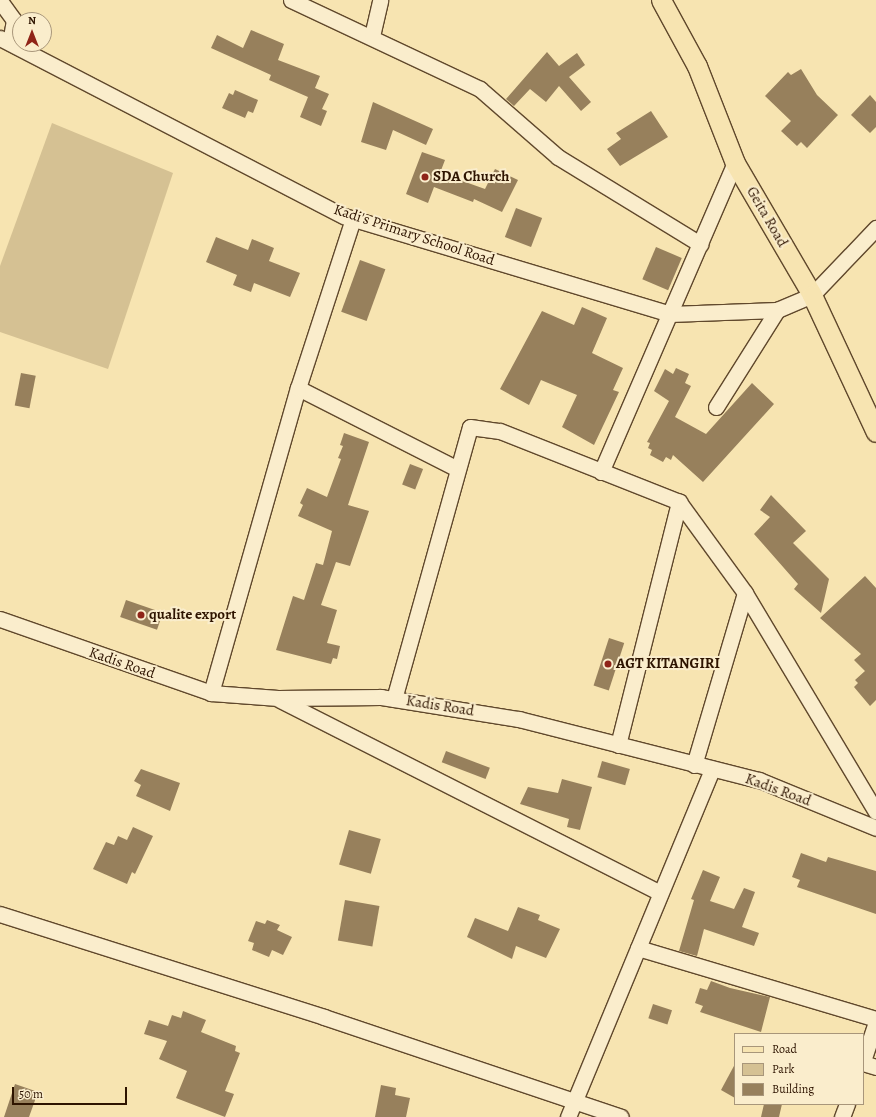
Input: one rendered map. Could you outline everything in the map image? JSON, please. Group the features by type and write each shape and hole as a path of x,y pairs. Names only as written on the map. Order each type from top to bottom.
{"main road":[{"name":"Geita Road","path":"661,0 698,66 735,163 812,295 876,432"}],"street":[{"path":"291,0 372,36 480,89 558,157 700,244"},
{"path":"372,36 380,0"},
{"path":"0,1 14,20 5,40"},
{"name":"Kadi's Primary School Road","path":"5,40 353,219 670,314 777,310 812,295"},
{"path":"601,472 735,163"},
{"path":"211,693 298,388 353,219"},
{"path":"812,295 876,228"},
{"path":"716,407 777,310"},
{"path":"298,388 456,468"},
{"path":"394,699 456,468 470,427 500,431 679,502 745,594 876,812"},
{"path":"618,745 679,502"},
{"path":"694,765 745,594"},
{"name":"Kadis Road","path":"0,619 211,693 278,698 394,699 519,718 712,770 759,780 876,828"},
{"path":"278,698 660,893"},
{"path":"568,1117 712,770"},
{"path":"0,914 324,1016 574,1103 621,1117"},
{"path":"638,948 876,1020 864,1059"},
{"path":"864,1062 876,1067"},
{"path":"842,1117 847,1105"}],"green space":[{"path":"52,123 173,173 108,369 0,332 0,266"}],"building":[{"path":"251,30 284,44 278,60 320,76 315,88 329,94 322,109 327,111 321,126 300,117 308,97 269,80 271,75 211,48 217,35 243,48"},
{"path":"547,52 559,66 577,53 585,65 569,77 591,102 581,111 559,86 546,102 530,89 514,106 506,99"},
{"path":"801,69 817,95 838,115 807,148 801,142 797,146 781,131 791,121 765,96 788,72 791,75"},
{"path":"235,90 258,100 253,113 248,111 245,118 222,108 229,93 233,95"},
{"path":"870,95 876,102 876,127 870,133 851,115"},
{"path":"373,102 433,129 426,145 393,130 386,150 361,142"},
{"path":"651,111 668,137 620,166 607,149 621,139 616,133"},
{"path":"422,152 445,160 440,173 485,189 495,169 518,180 502,212 474,199 473,202 434,187 428,203 406,194"},
{"path":"516,208 542,218 531,247 505,237"},
{"path":"216,237 248,250 252,239 274,248 269,261 300,273 290,297 254,283 251,292 233,285 237,275 206,262"},
{"path":"656,247 682,258 668,290 642,279"},
{"path":"360,260 385,269 367,321 341,312"},
{"path":"582,307 607,318 592,353 623,368 613,390 619,392 594,445 562,427 577,395 541,380 529,405 500,389 542,311 574,325"},
{"path":"676,368 689,374 685,383 691,386 675,417 706,434 752,383 774,404 703,482 673,455 671,460 666,457 663,462 650,455 652,450 648,448 650,443 647,442 669,401 654,391 665,369 673,374"},
{"path":"21,373 36,376 29,408 15,405"},
{"path":"344,433 369,442 348,505 369,511 350,566 336,562 321,605 337,610 327,643 340,646 337,659 333,658 331,664 276,650 293,596 304,600 316,563 323,565 332,531 298,516 303,505 300,503 307,488 327,497 341,459 338,458 343,446 340,445"},
{"path":"410,464 423,469 415,490 402,485"},
{"path":"771,495 806,531 793,543 829,579 821,613 794,589 798,584 754,534 770,517 760,510"},
{"path":"865,576 876,588 876,700 870,706 854,687 858,683 855,680 865,671 854,660 861,654 820,618"},
{"name":"qualite export","path":"126,600 163,613 157,630 120,617"},
{"name":"AGT KITANGIRI","path":"609,638 624,643 609,690 594,686"},
{"path":"446,751 490,768 486,779 442,762"},
{"path":"602,761 630,769 625,785 597,777"},
{"path":"141,769 180,783 170,811 136,796 141,785 134,781"},
{"path":"562,779 592,787 580,830 567,827 569,819 520,804 528,787 558,793"},
{"path":"133,827 153,836 135,874 132,872 127,884 93,869 106,842 114,845 118,836 127,840"},
{"path":"349,830 381,839 371,874 339,865"},
{"path":"801,853 826,862 828,857 876,871 876,914 797,887 800,880 792,877"},
{"path":"703,870 720,877 710,901 734,909 744,888 755,892 742,927 759,933 754,946 704,929 697,956 679,951 694,900 691,899"},
{"path":"345,900 379,906 372,946 338,940"},
{"path":"518,907 540,915 538,920 560,929 546,958 516,946 512,959 467,937 475,918 508,931"},
{"path":"267,920 280,925 277,930 292,937 283,955 272,950 269,957 252,950 254,943 248,941 256,921 265,924"},
{"path":"711,981 730,988 770,997 761,1032 700,1012 703,1006 695,1003 700,988 707,990"},
{"path":"653,1004 672,1010 667,1024 648,1018"},
{"path":"183,1011 206,1020 201,1032 236,1046 235,1051 240,1053 225,1091 234,1094 225,1117 176,1098 187,1071 159,1059 167,1041 144,1034 149,1020 168,1026 172,1015 181,1018"},
{"path":"734,1066 734,1097 721,1090"},
{"path":"15,1084 38,1092 29,1117 4,1117"},
{"path":"381,1085 396,1088 395,1095 410,1098 406,1117 375,1117"},
{"path":"764,1105 782,1105 779,1117 761,1117"}],"place":[{"name":"SDA Church","path":"425,177"},
{"name":"qualite export","path":"141,615"},
{"name":"AGT KITANGIRI","path":"608,664"}]}
